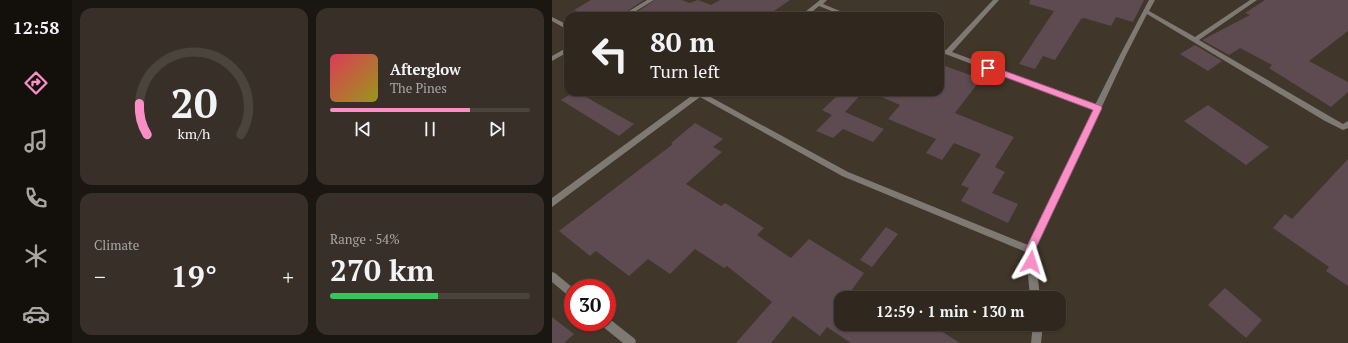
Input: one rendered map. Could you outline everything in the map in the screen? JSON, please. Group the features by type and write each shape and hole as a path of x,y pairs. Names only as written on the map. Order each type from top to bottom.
{"street":[{"path":"631,12 651,0"},
{"path":"808,12 824,0"},
{"path":"948,53 996,0"},
{"path":"1034,291 1030,250 1152,0"},
{"path":"1195,40 1254,0"},
{"path":"818,4 839,12"},
{"path":"1146,11 1342,127 1348,124"},
{"path":"552,20 564,26"},
{"path":"552,59 564,52"},
{"path":"944,52 1098,108"},
{"path":"552,203 696,96"},
{"path":"705,96 845,174 1030,250"},
{"path":"552,276 564,286"},
{"path":"616,330 631,343"},
{"path":"1036,343 1037,331"}],"building":[{"path":"591,0 644,0 626,12 579,12 574,10"},
{"path":"655,0 682,0 690,3 698,0 711,5 720,0 790,0 773,12 637,12"},
{"path":"1030,0 1144,0 1133,22 1116,17 1111,26 1084,18 1081,19 1055,60 1043,56 1035,69 1019,64 1054,11 1029,4"},
{"path":"1265,0 1348,0 1348,31 1309,61 1348,82 1348,92 1331,107 1269,68 1272,65 1240,48 1229,55 1202,40 1250,15 1245,13"},
{"path":"1195,45 1222,61 1208,71 1180,54"},
{"path":"944,65 981,79 955,113 1014,137 995,167 1005,172 992,193 1018,204 1008,223 961,201 969,188 961,185 981,154 954,143 942,160 926,153 936,139 888,119 900,105 879,96 944,96"},
{"path":"568,96 584,96 634,124 619,136 561,100"},
{"path":"837,96 859,96 845,112 884,129 873,142 843,129 833,138 816,131 832,115 822,110"},
{"path":"1208,105 1269,147 1246,165 1184,121"},
{"path":"695,123 723,139 713,147 722,152 686,184 721,206 725,203 764,228 757,235 791,258 809,239 864,273 851,291 834,291 834,331 941,331 960,343 851,343 827,327 820,336 793,316 771,343 736,343 772,302 727,266 724,268 695,249 670,274 648,259 629,276 596,251 590,256 559,231 673,144 671,143"},
{"path":"1348,159 1348,286 1326,271 1329,267 1273,228 1285,214 1292,219"},
{"path":"886,227 898,234 872,267 860,260"},
{"path":"1225,288 1262,320 1246,338 1208,305"},
{"path":"552,317 564,326 564,331 570,331 574,334 564,343 552,343"}],"route":[{"path":"988,68 1098,108 1030,250 1031,262"}]}
